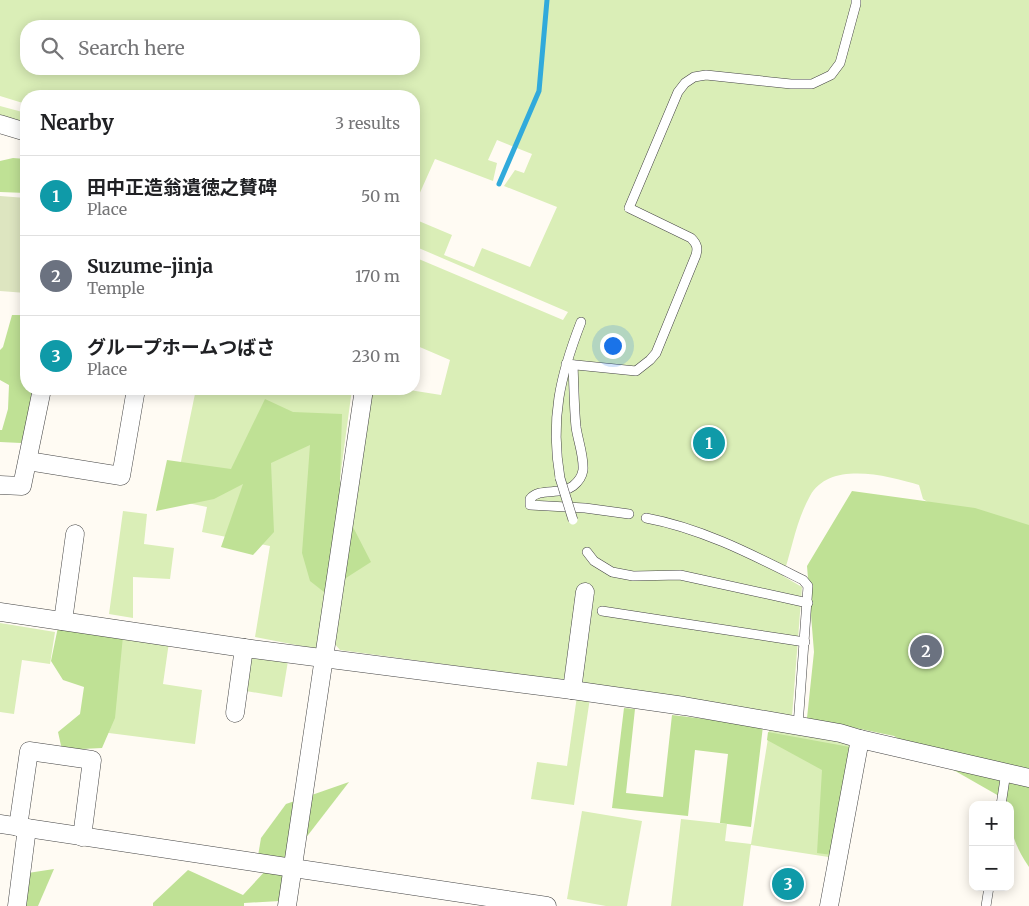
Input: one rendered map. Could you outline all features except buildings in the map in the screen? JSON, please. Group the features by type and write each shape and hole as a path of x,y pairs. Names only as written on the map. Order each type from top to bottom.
{"street":[{"path":"0,124 20,130"},
{"path":"0,484 22,486 41,395"},
{"path":"28,461 121,476 135,395"},
{"path":"287,906 363,395"},
{"path":"63,621 75,534"},
{"path":"572,690 585,592"},
{"path":"0,612 244,648 684,706 840,733 860,740 1029,778"},
{"path":"234,713 244,648"},
{"path":"829,906 860,740"},
{"path":"17,906 29,751 92,760 82,837"},
{"path":"0,824 547,906"}],"lane":[{"path":"569,365 636,371 656,353 698,249 696,242 691,238 630,208 673,105 685,83 694,77 706,75 791,84 812,84 831,75 840,63 856,0"},
{"path":"573,520 560,478 556,418 561,382 569,365 582,322"},
{"path":"569,365 583,472 580,479 568,490 538,493 530,499 530,505 585,508 629,514"},
{"path":"646,518 697,532 803,580 808,586 798,726"},
{"path":"587,552 594,561 612,572 633,576 680,575 808,603"},
{"path":"602,611 805,642"},
{"path":"1002,801 1006,772"},
{"path":"986,906 988,891"}],"green space":[{"path":"0,0 1029,0 1029,531 934,506 923,499 919,485 892,478 876,475 845,474 831,478 819,485 810,496 801,515 783,576 802,587 792,716 560,680 340,650 334,643 370,395 420,395 420,392 441,395 450,360 420,347 420,260 563,320 568,312 420,249 420,222 452,235 444,255 474,267 482,248 530,267 557,207 504,186 515,170 524,173 532,154 497,140 488,160 497,163 493,181 435,159 420,193 420,90 20,90 20,102 0,96"},
{"path":"0,106 20,111 20,122 0,117"},
{"path":"20,159 20,193 0,192 0,161"},
{"path":"0,196 20,198 20,293 0,291"},
{"path":"12,315 20,315 20,395 32,395 28,423 21,443 0,442 0,430 2,430 8,409 9,385 0,380 0,350 3,347"},
{"path":"195,395 351,395 317,649 255,637 270,546 202,532 207,507 173,500"},
{"path":"265,399 293,412 342,414 340,481 354,529 371,562 324,592 310,581 302,553 310,445 271,463 274,532 253,555 221,547 243,484 214,499 156,511 167,460 231,469"},
{"path":"852,491 975,508 1029,525 1029,867 1014,838 1014,801 1001,801 999,796 894,736 807,718 814,652 807,566"},
{"path":"123,511 147,514 144,544 174,548 170,579 133,577 133,618 109,614"},
{"path":"0,623 55,632 50,664 22,660 14,714 0,712"},
{"path":"58,627 123,636 115,718 102,748 62,750 58,732 80,714 84,687 63,680 51,661"},
{"path":"114,635 169,642 163,684 202,690 195,744 101,732"},
{"path":"250,657 288,661 282,697 246,691"},
{"path":"577,696 590,698 574,805 531,799 537,762 567,766"},
{"path":"624,708 635,709 626,793 663,797 672,715 763,726 751,827 720,823 728,754 695,750 688,816 612,808"},
{"path":"770,726 853,740 835,858 751,845 743,906 671,906 681,819 727,824 725,841 751,844"},
{"path":"768,732 850,747 832,855 817,853 822,770 767,740"},
{"path":"349,782 288,861 258,856 261,838 286,804"},
{"path":"582,811 642,821 627,906 606,906 567,899"},
{"path":"54,869 38,906 24,906 28,873"},
{"path":"267,869 285,875 280,901 244,903 244,906 153,906 153,903 188,870 243,895"}],"waterway":[{"path":"499,184 539,91 547,0"}],"place":[{"name":"田中正造翁遺徳之賛碑","path":"709,443"},
{"name":"Suzume-jinja","path":"926,651"},
{"name":"グループホームつばさ","path":"788,884"}]}
